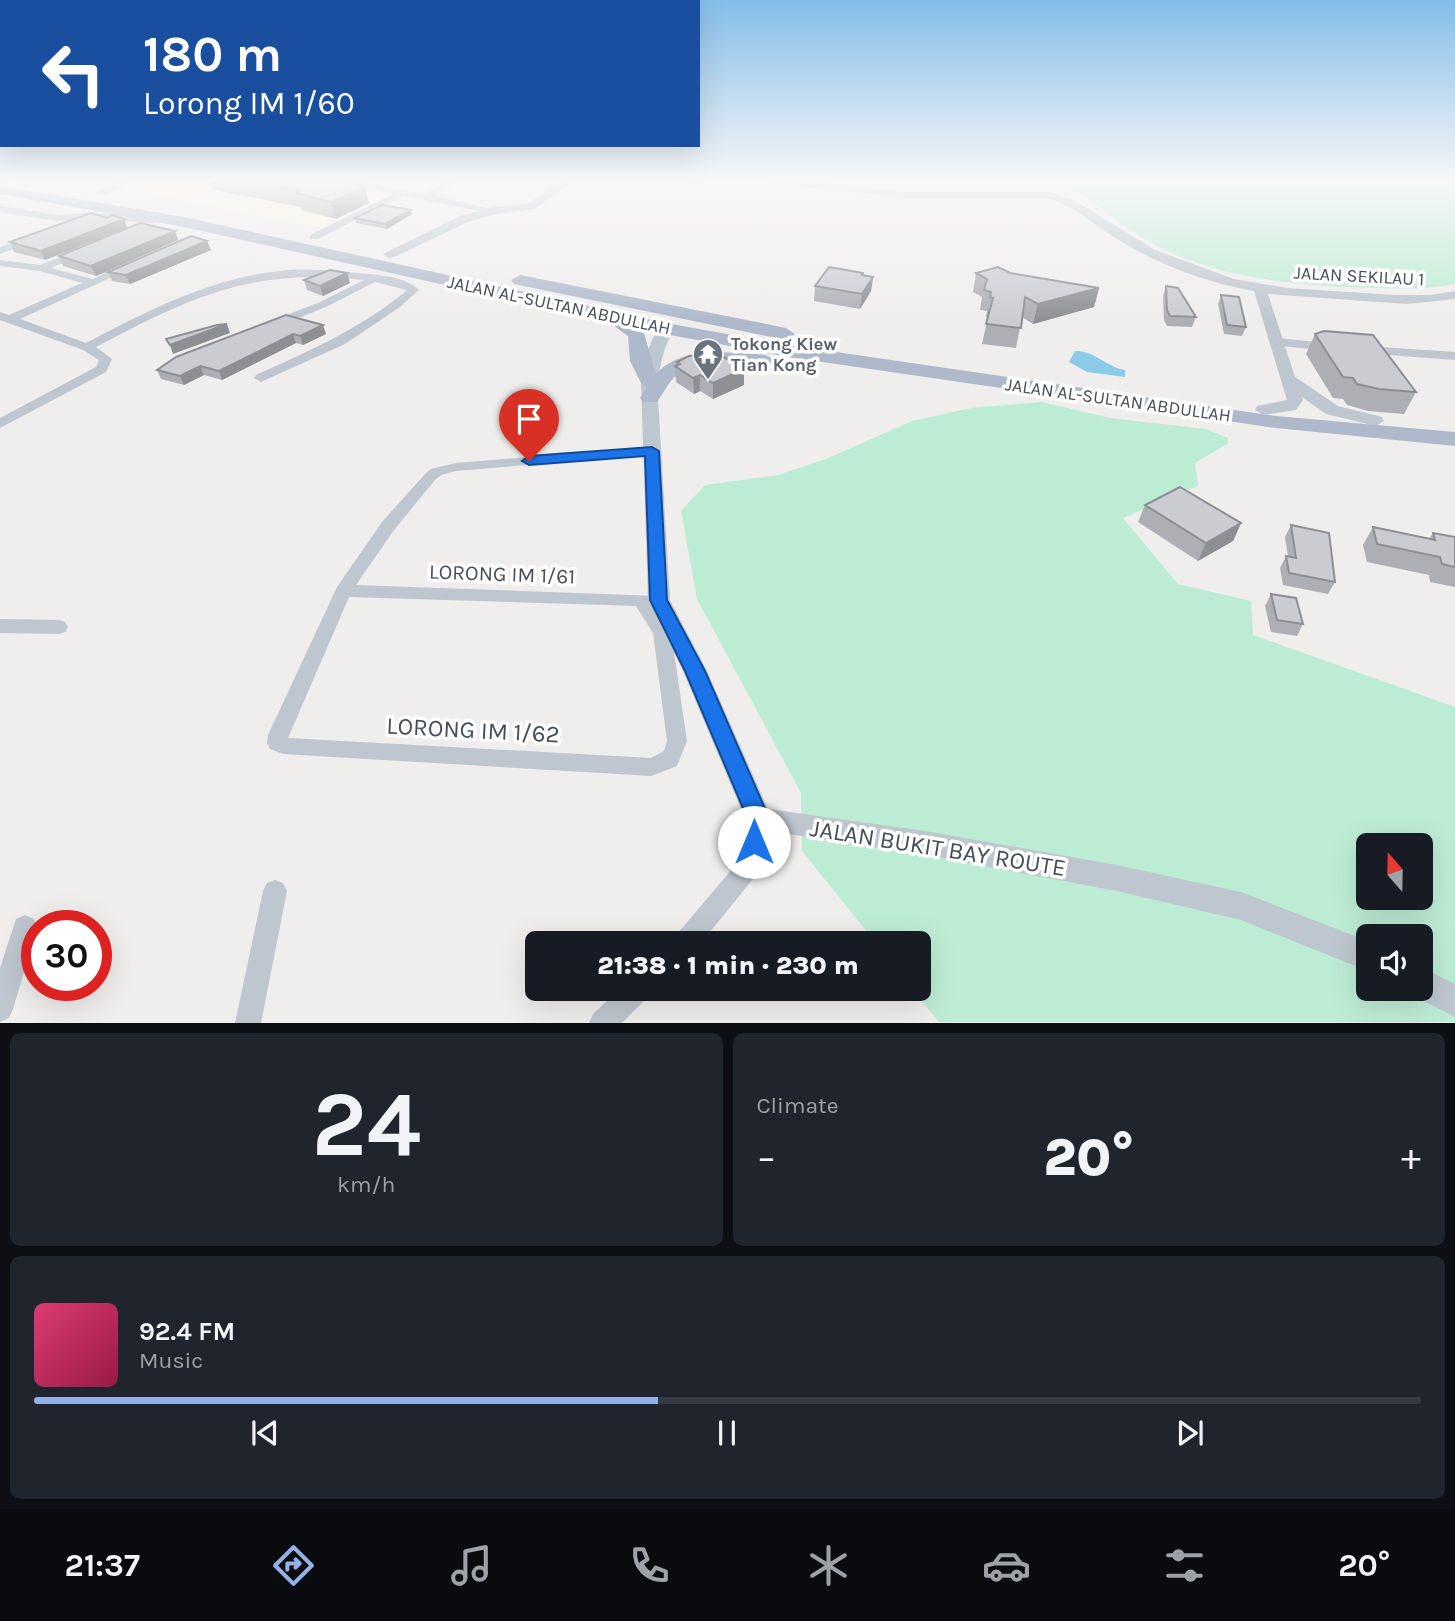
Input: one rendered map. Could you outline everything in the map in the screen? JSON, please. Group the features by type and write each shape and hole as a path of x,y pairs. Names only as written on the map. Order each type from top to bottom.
{"main road":[{"name":"JALAN AL-SULTAN ABDULLAH","path":"206,227 666,329 1276,422 1455,439"},
{"name":"JALAN AL-SULTAN ABDULLAH","path":"264,227 314,237 382,265 832,343 1007,380 1264,410 1455,428"},
{"path":"382,265 504,284 651,315 665,319 668,323 666,329"},
{"path":"605,316 639,335 641,365 650,390 673,369 688,362 725,358 1007,380"}],"street":[{"path":"314,237 335,227"},
{"path":"87,347 190,295 243,279 292,271 361,275 450,227"},
{"name":"JALAN SEKILAU 1","path":"1107,227 1136,245 1226,280 1261,289 1418,300 1455,295"},
{"path":"130,233 143,228"},
{"path":"0,251 36,237"},
{"path":"41,268 92,248"},
{"path":"0,263 41,268 93,283"},
{"path":"5,317 139,263"},
{"path":"257,330 324,304 382,265"},
{"path":"261,378 341,341 397,305 413,290 382,265"},
{"path":"1261,289 1290,381 1294,404 1264,410"},
{"path":"0,424 101,369 106,359 87,347 5,317"},
{"path":"666,329 656,351 650,390 650,600 695,671 759,820 749,866 696,931"},
{"path":"1276,342 1455,356"},
{"path":"1290,381 1332,410 1376,421"},
{"path":"343,591 388,526 436,472 456,467 652,451"},
{"name":"LORONG IM 1/61","path":"343,591 650,600"},
{"name":"LORONG IM 1/62","path":"343,591 293,699 277,743 283,746 638,766 666,764 675,754 677,741 662,632 650,600"},
{"path":"0,626 59,626"},
{"name":"JALAN BUKIT BAY ROUTE","path":"759,820 925,843 1117,878 1241,906 1356,951"},
{"path":"248,1023 275,891"},
{"path":"0,1009 21,941"},
{"path":"1433,989 1455,1001"},
{"path":"602,1023 625,1001"}],"shaded area":[{"path":"316,227 345,227 337,231"}],"green space":[{"path":"1126,227 1455,227 1455,284 1425,288 1375,288 1262,279 1181,257"},
{"path":"1042,402 1110,418 1206,429 1228,438 1227,444 1195,463 1198,486 1123,518 1178,584 1251,601 1253,635 1455,707 1455,1022 939,1022 922,1001 931,1001 931,931 866,931 802,851 801,793 697,599 681,511 705,485 778,475 826,459 912,421 971,408"}],"water":[{"path":"1075,351 1088,353 1125,370 1125,377 1087,372 1069,362"}],"building":[{"path":"53,227 104,227 41,251 10,242"},
{"path":"131,227 156,227 175,231 91,266 59,256"},
{"path":"191,236 207,241 126,275 108,272"},
{"path":"829,267 873,277 862,294 815,286"},
{"path":"998,267 1010,273 1099,288 1038,304 1025,297 1021,328 986,324 993,298 990,297 991,292 984,290 987,279 976,273"},
{"path":"330,270 347,273 320,286 304,280"},
{"path":"1166,286 1178,288 1196,317 1170,316 1167,310"},
{"path":"1221,295 1239,297 1246,327 1227,325"},
{"path":"286,315 323,325 300,336 293,334 219,371 200,366 180,376 157,370 176,357"},
{"path":"227,324 170,345 166,339 217,325"},
{"path":"1324,331 1373,335 1416,392 1379,389 1357,384 1353,378 1343,377 1315,334"},
{"path":"715,352 744,369 713,383 700,375 693,378 675,366 689,356"},
{"path":"1180,487 1241,523 1206,543 1145,505"},
{"path":"1291,525 1329,533 1335,582 1289,573 1286,556 1296,558"},
{"path":"1373,527 1435,540 1433,533 1455,537 1455,567 1442,564 1440,557 1377,544"},
{"path":"1271,594 1296,598 1303,624 1277,620"}],"place":[{"name":"Tokong Kiew Tian Kong","path":"708,381"}],"route":[{"path":"529,461 652,451 659,600 695,671 759,820 754,842"}]}
